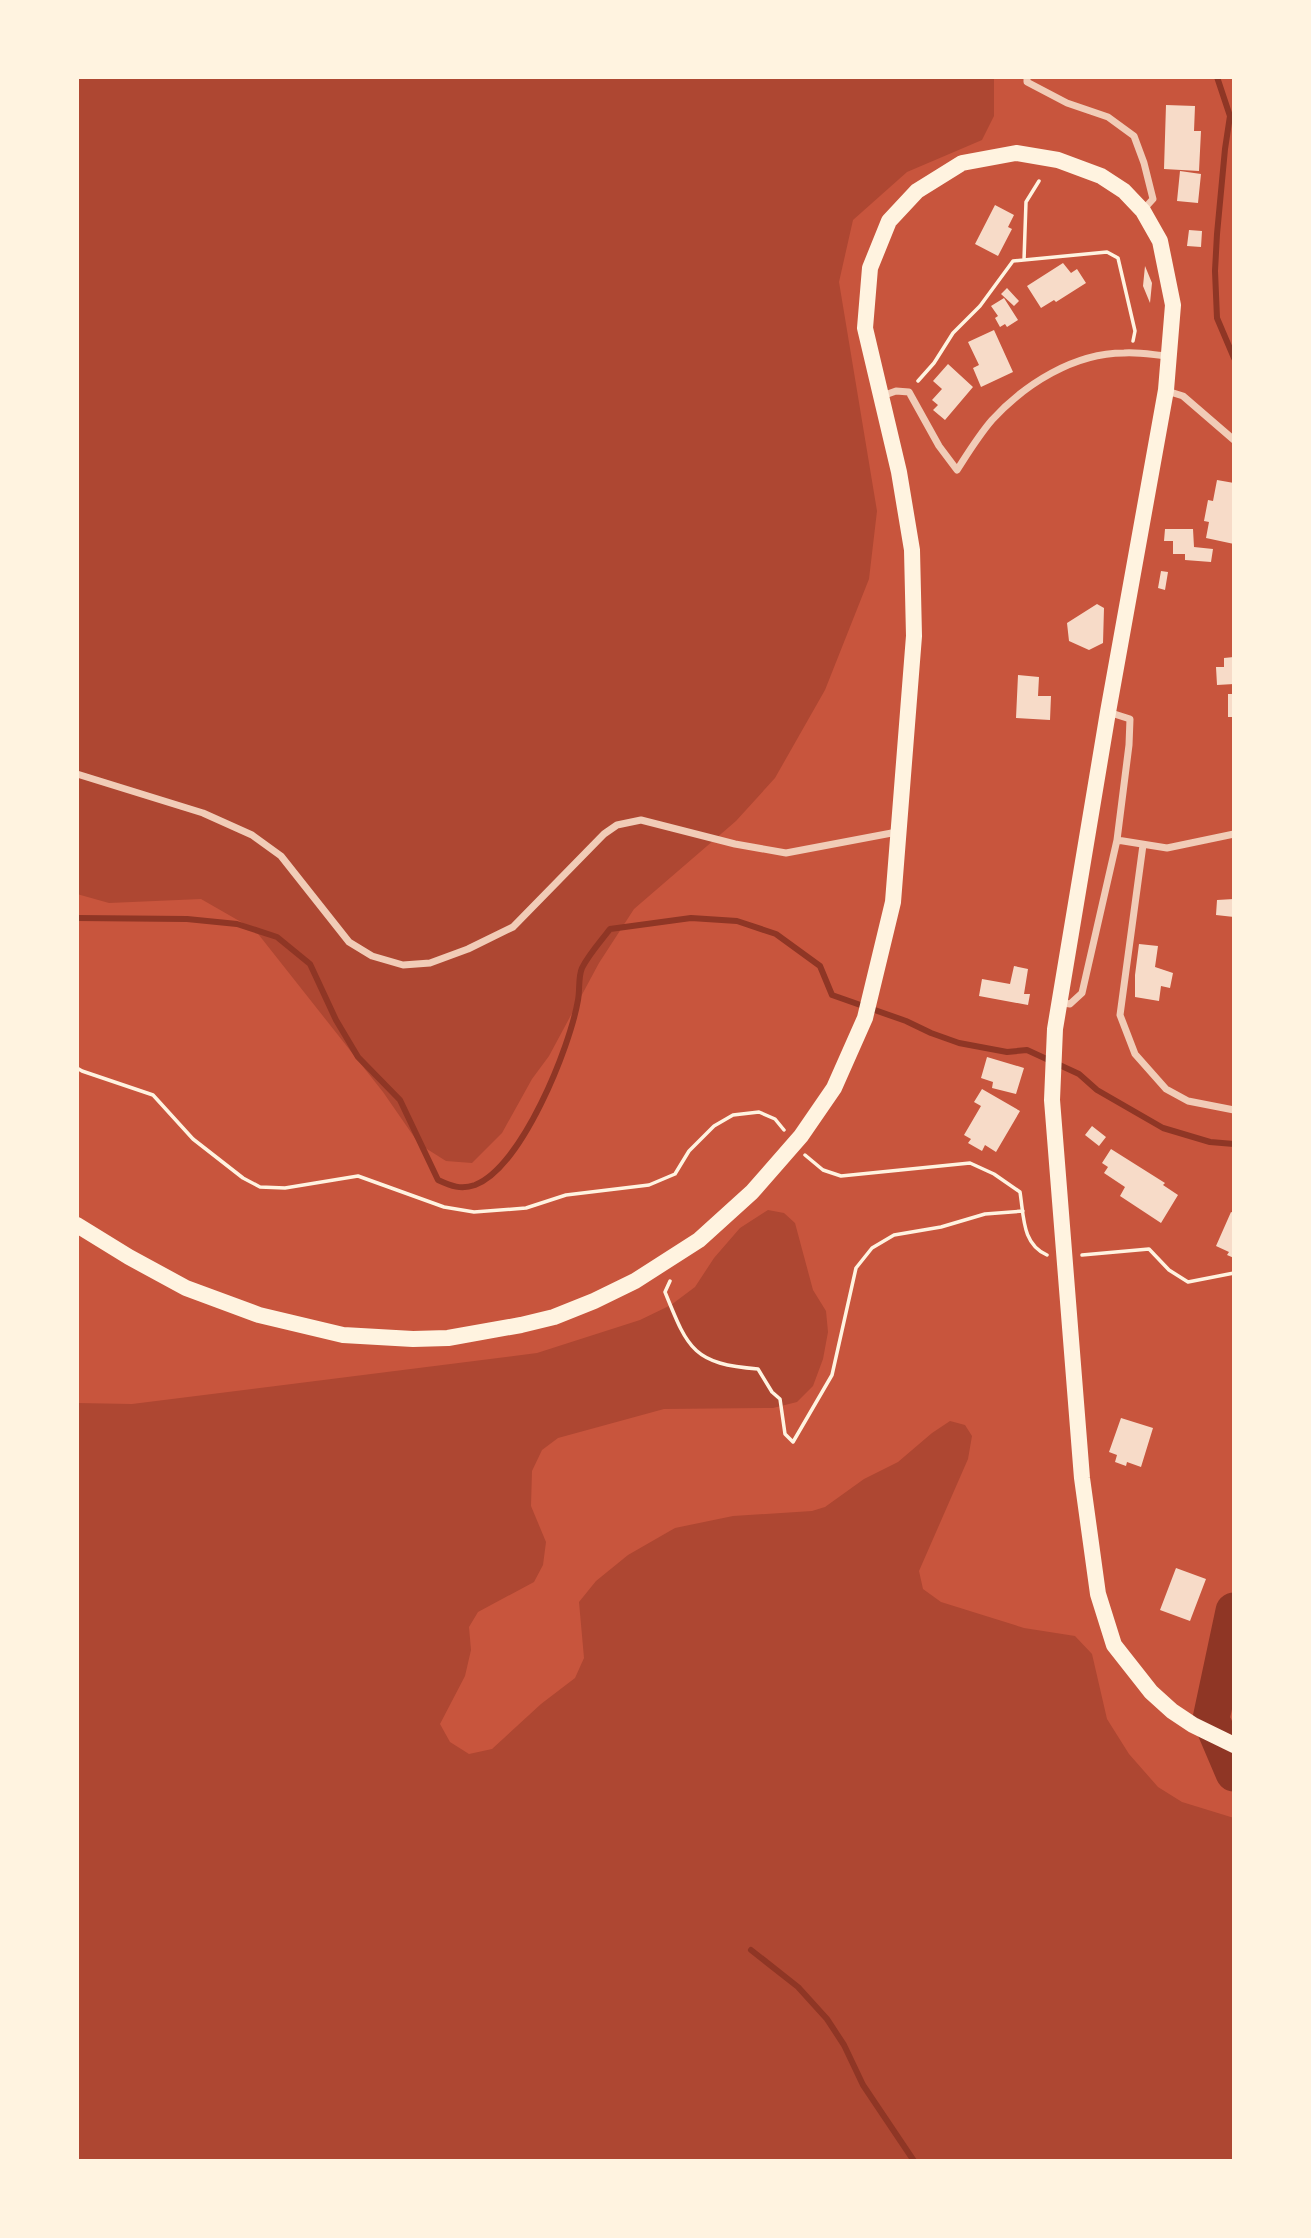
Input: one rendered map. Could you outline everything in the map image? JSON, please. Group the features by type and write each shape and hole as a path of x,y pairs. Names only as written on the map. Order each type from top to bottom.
{"highway":[{"path":"77,1225 186,1288 302,1327 374,1339 448,1338 554,1318 594,1301 699,1240 752,1192 801,1136 834,1088 865,1018 893,902 914,636 912,550 898,472 865,328 870,268 889,221 917,191 962,163 1016,153 1058,160 1101,176 1124,191 1143,211 1160,241 1173,305 1166,390 1055,1029 1052,1100 1082,1478 1098,1594 1114,1645 1151,1692 1193,1725 1234,1745"}],"street":[{"path":"1027,79 1067,103 1108,117 1134,136 1153,199 1143,211"},
{"path":"881,397 896,391 909,392 939,446 957,470 991,422 1017,395 1053,372 1084,359 1130,353 1169,356"},
{"path":"1166,390 1183,396 1234,440"},
{"path":"1058,1002 1070,1004 1082,993 1118,840 1130,719 1108,712"},
{"path":"77,774 203,813 252,835 281,856 349,942 372,956 403,965 430,963 468,949 513,927 604,834 617,825 641,820 735,844 786,853 898,832"},
{"path":"1118,840 1167,848 1234,834"},
{"path":"1143,845 1120,1014 1135,1054 1166,1089 1188,1101 1234,1110"}],"path":[{"path":"1024,260 1026,202 1039,181"},
{"path":"909,392 934,363 953,333 980,306 1013,261 1107,252 1118,258 1135,331 1130,353"},
{"path":"77,1068 153,1095 193,1139 243,1178 260,1187 285,1188 358,1176 443,1207 474,1212 526,1208 566,1195 649,1185 676,1174 689,1151 714,1126 733,1115 759,1112 775,1119 786,1132"},
{"path":"799,1149 823,1170 842,1176 970,1163 995,1174 1020,1192 1028,1237 1034,1250 1050,1257 1149,1250 1169,1270 1188,1282 1234,1273"},
{"path":"667,1261 673,1275 665,1292 683,1337 698,1353 728,1367 758,1369 772,1392 780,1399 785,1434 793,1442 832,1375 856,1268 872,1248 894,1235 941,1227 985,1214 1023,1211"}],"shaded area":[{"path":"77,77 994,77 994,116 982,140 907,172 853,220 839,282 877,511 869,579 825,690 775,778 736,821 634,909 599,963 549,1056 532,1079 502,1133 472,1163 446,1161 419,1144 383,1092 255,930 201,899 109,903 77,894"},
{"path":"768,1210 784,1213 795,1223 813,1290 826,1311 828,1332 823,1359 813,1386 797,1402 773,1408 664,1409 558,1438 542,1450 532,1471 531,1506 546,1542 543,1565 534,1582 478,1612 469,1627 471,1650 465,1676 440,1724 450,1742 469,1754 492,1749 541,1704 575,1678 584,1658 579,1602 596,1581 628,1555 675,1528 733,1516 812,1511 825,1507 864,1479 898,1462 950,1421 965,1425 972,1436 968,1459 919,1571 923,1589 941,1602 1024,1628 1075,1636 1092,1654 1107,1719 1129,1754 1158,1787 1182,1802 1234,1818 1234,2161 77,2161 77,1403 132,1404 537,1353 640,1320 671,1305 695,1287 714,1258 740,1228"}],"building":[{"path":"1166,105 1195,106 1194,131 1201,131 1199,171 1164,169"},
{"path":"1180,171 1201,174 1198,203 1177,201"},
{"path":"995,205 1014,215 1008,227 1012,229 998,256 975,244"},
{"path":"1189,230 1202,231 1201,247 1187,246"},
{"path":"1063,263 1071,273 1077,269 1086,283 1041,308 1027,286"},
{"path":"1145,266 1152,283 1150,303 1143,286"},
{"path":"1007,288 1019,301 1014,306 1001,294"},
{"path":"1004,298 1018,320 1007,327 1005,324 1000,327 995,318 998,316 991,306"},
{"path":"994,330 1013,372 981,387 973,368 979,365 968,342"},
{"path":"948,364 973,387 945,420 933,410 938,405 932,400 942,389 933,381"},
{"path":"1217,480 1234,483 1234,544 1206,538 1209,522 1204,521 1208,500 1213,501"},
{"path":"1165,529 1193,529 1194,547 1213,549 1211,562 1185,560 1185,554 1173,554 1173,541 1164,541"},
{"path":"1161,571 1168,572 1165,590 1158,588"},
{"path":"1097,604 1104,608 1103,643 1089,650 1069,641 1067,623"},
{"path":"1234,657 1234,684 1217,685 1216,667 1224,667 1224,658"},
{"path":"1018,675 1039,677 1038,696 1051,696 1050,720 1016,718"},
{"path":"1228,694 1234,694 1234,717 1228,717"},
{"path":"1234,899 1234,917 1216,915 1217,900"},
{"path":"1139,944 1158,946 1155,967 1173,973 1170,988 1161,986 1159,1001 1135,997"},
{"path":"1014,966 1028,969 1024,994 1030,994 1028,1005 979,996 982,979 1010,984"},
{"path":"987,1057 1024,1068 1016,1094 992,1088 993,1082 981,1078"},
{"path":"982,1089 1020,1111 996,1152 985,1145 982,1151 968,1143 971,1139 964,1135 981,1106 974,1102"},
{"path":"1092,1126 1106,1137 1099,1146 1085,1135"},
{"path":"1111,1149 1165,1183 1163,1185 1178,1195 1161,1223 1120,1196 1125,1187 1104,1173 1108,1167 1102,1163"},
{"path":"1231,1212 1234,1213 1234,1258 1227,1255 1229,1252 1216,1246"},
{"path":"1121,1418 1153,1428 1141,1467 1127,1462 1126,1466 1115,1462 1117,1455 1109,1452"},
{"path":"1176,1568 1206,1579 1190,1621 1160,1610"}],"waterway":[{"path":"1217,77 1230,116 1217,234 1217,318 1234,358"},
{"path":"77,918 187,919 237,924 277,937 310,964 336,1020 358,1057 400,1100 438,1180 456,1187 475,1185 493,1174 526,1131 565,1046 578,1000 582,968 610,929 691,918 737,921 776,934 820,966 832,995 959,1043 1007,1052 1027,1050 1079,1074 1097,1090 1163,1128 1210,1142 1234,1144"},
{"path":"1234,1611 1211,1719 1234,1773"},
{"path":"751,1950 798,1987 827,2019 844,2045 863,2085 914,2161"}]}
